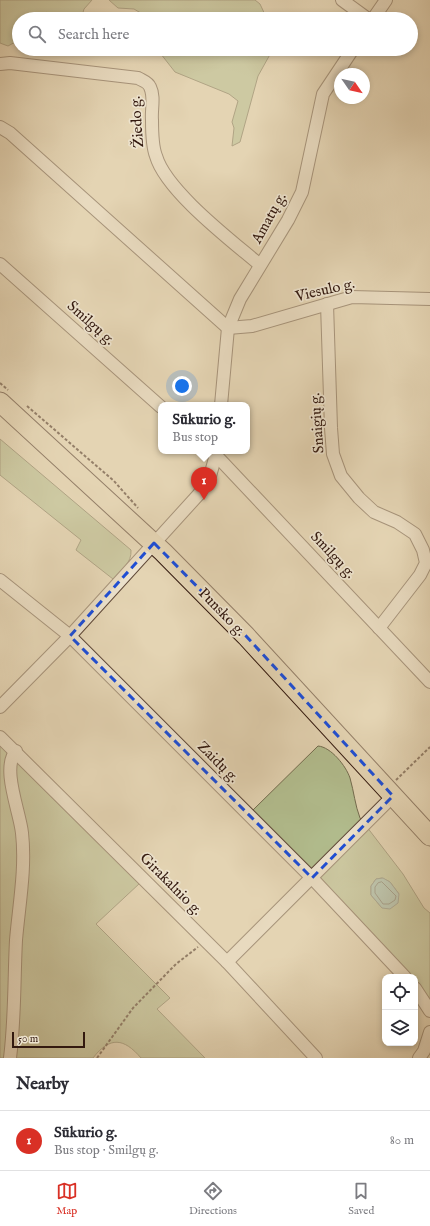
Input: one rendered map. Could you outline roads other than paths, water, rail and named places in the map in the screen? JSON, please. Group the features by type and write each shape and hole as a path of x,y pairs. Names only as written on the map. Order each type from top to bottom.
{"main road":[{"name":"Punsko g.","path":"0,402 154,543 246,636 430,836"}],"street":[{"path":"342,0 358,12"},
{"path":"378,12 386,0"},
{"name":"Amatų g.","path":"221,402 228,328 240,299 288,220 302,192 323,94 348,56"},
{"name":"Žiedo g.","path":"0,64 10,63 138,78 146,82 153,94 152,120 156,157 168,178 188,202 260,265"},
{"path":"0,127 10,133 228,328"},
{"name":"Smilgų g.","path":"0,264 158,404"},
{"name":"Viesulo g.","path":"228,328 252,326 352,297 430,299"},
{"name":"Snaigių g.","path":"327,304 331,428 334,454 341,476 358,498 374,512 397,522 415,534 423,550 426,563 420,575 379,628"},
{"path":"0,707 70,636 199,494 210,476 215,454"},
{"name":"Smilgų g.","path":"217,454 430,682"},
{"name":"Zaidų g.","path":"0,580 70,636 312,878 402,974"},
{"name":"Girakalnio g.","path":"0,737 16,751 227,962 316,1058"},
{"path":"10,1058 14,1027 16,942 22,866 22,834 10,772 10,760 16,751"},
{"path":"227,962 312,878 389,792"},
{"path":"418,993 430,1011"},
{"path":"420,1058 424,1051 430,1032"}],"water":[{"path":"383,878 390,882 399,894 398,903 390,909 382,908 371,895 371,886 376,879"}],"place":[{"name":"Sūkurio g.","path":"204,500"}]}
